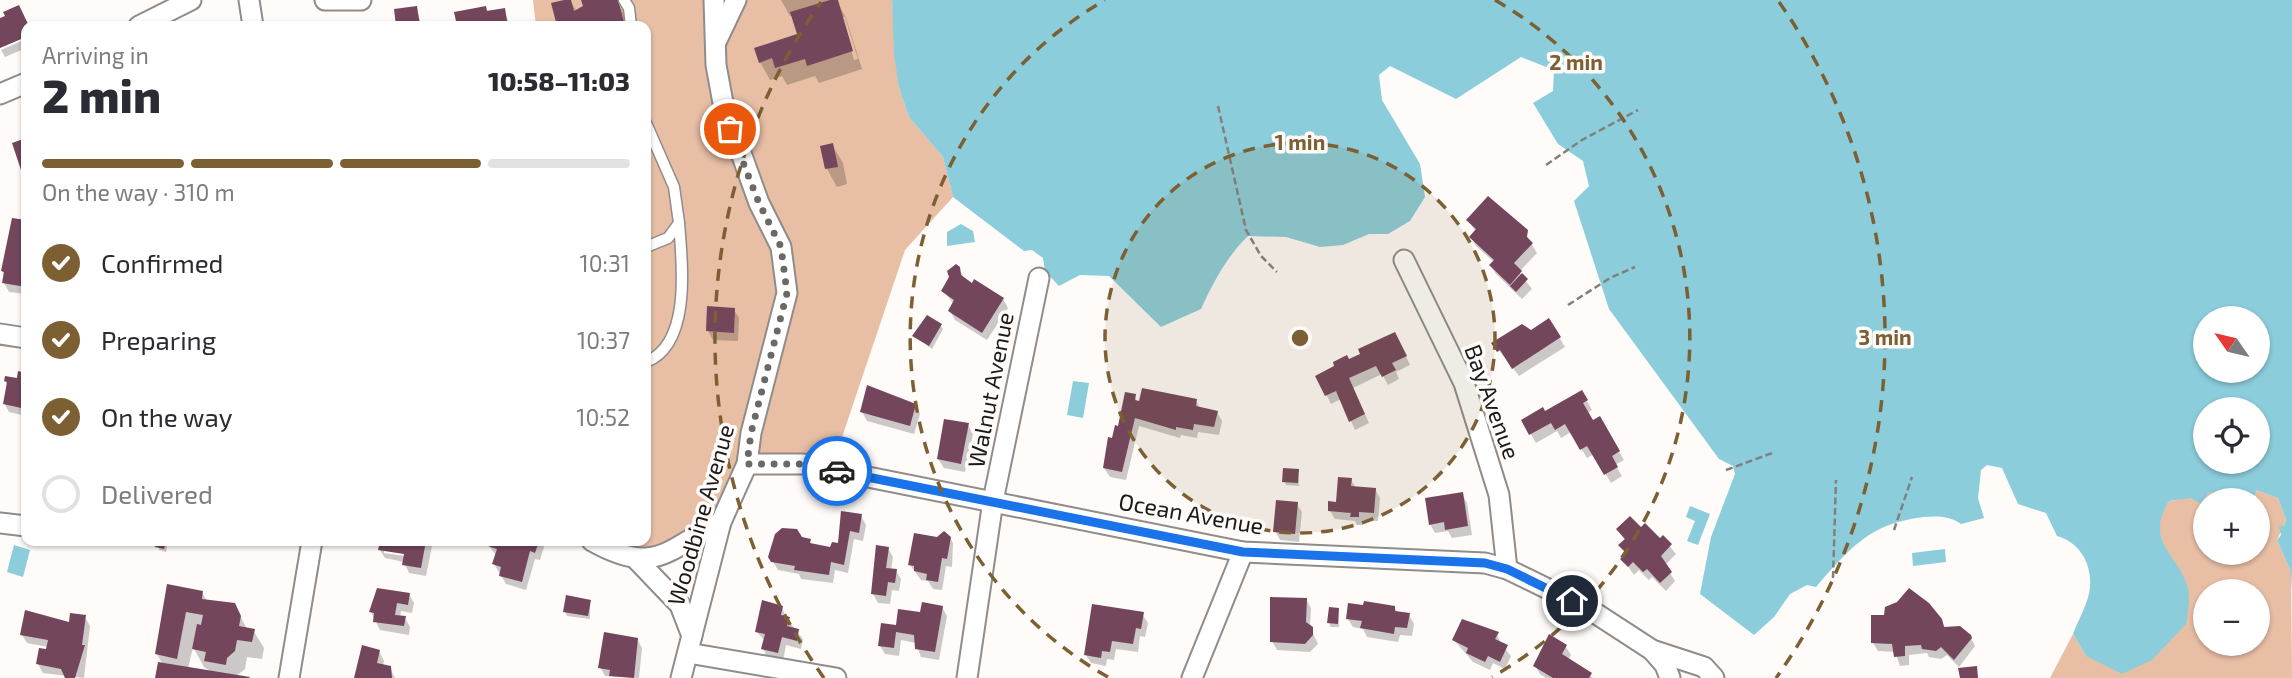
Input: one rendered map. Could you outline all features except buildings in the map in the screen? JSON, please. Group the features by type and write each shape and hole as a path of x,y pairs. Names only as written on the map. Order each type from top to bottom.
{"street":[{"path":"149,21 191,0"},
{"path":"249,0 252,21"},
{"path":"325,0 361,0"},
{"name":"Woodbine Avenue","path":"681,678 721,522 747,464 751,433 787,293 781,247 759,203 730,129 716,65 714,0"},
{"path":"715,44 736,0"},
{"path":"0,94 21,85"},
{"name":"Bay Avenue","path":"1404,260 1464,383 1499,495 1507,569"},
{"name":"Walnut Avenue","path":"967,678 993,501 1039,278"},
{"path":"0,334 21,337"},
{"name":"Ocean Avenue","path":"747,464 803,464 1243,552 1475,562 1507,569 1589,609 1652,650"},
{"path":"636,559 659,557 676,550 721,522"},
{"path":"0,523 21,525"},
{"path":"289,678 311,546"},
{"path":"605,546 636,559 680,605 690,645 836,678"},
{"path":"1192,678 1243,552"},
{"path":"1652,650 1665,665 1670,678"},
{"path":"1652,650 1704,667 1714,678"}],"lane":[{"path":"624,0 629,8 630,21"},
{"path":"651,134 674,187 684,283 671,343 651,360"},
{"path":"651,245 668,238 679,223"}],"path":[{"path":"1218,106 1246,230 1261,257 1277,272"},
{"path":"1546,165 1582,141 1638,110"},
{"path":"1568,306 1610,278 1635,267"},
{"path":"1726,470 1774,452"},
{"path":"1894,530 1912,477"},
{"path":"1833,578 1836,480"}],"shaded area":[{"path":"533,0 892,0 899,88 909,117 943,157 953,197 905,250 832,467 745,463 719,520 659,555 618,546 651,546 651,21 535,21"},
{"path":"2270,495 2278,498 2286,520 2277,540 2291,572 2292,678 2050,678 2073,634 2086,656 2175,563 2160,533 2161,518 2169,501 2193,496 2193,565 2270,565"}],"water":[{"path":"892,0 2292,0 2292,592 2291,572 2277,540 2281,535 2279,527 2284,525 2286,520 2278,498 2270,495 2270,488 2193,488 2193,499 2169,501 2160,526 2164,545 2187,585 2189,599 2186,624 2152,660 2122,674 2086,656 2073,634 2086,605 2090,587 2089,570 2078,548 2057,536 2046,513 2018,504 2002,468 1987,465 1981,470 1978,498 1984,518 1961,524 1943,517 1924,517 1905,520 1875,532 1851,549 1816,587 1807,585 1790,594 1774,617 1754,635 1700,594 1711,537 1735,474 1733,466 1719,459 1609,309 1574,201 1589,186 1583,161 1558,144 1533,103 1553,91 1554,70 1521,57 1456,99 1390,66 1379,75 1382,100 1420,164 1425,197 1410,221 1388,234 1369,234 1343,245 1320,247 1286,237 1248,236 1221,270 1201,309 1161,327 1109,276 1080,275 1059,286 1045,271 1043,258 1032,250 1024,251 953,197 943,157 909,117 899,88 894,54"},
{"path":"961,224 973,231 975,242 947,246 947,232"},
{"path":"1073,381 1089,383 1083,418 1067,415"},
{"path":"1690,506 1710,514 1698,545 1687,541 1695,521 1686,517"},
{"path":"14,545 30,550 23,577 7,572"},
{"path":"1945,549 1946,562 1913,566 1912,553"}],"way so far":[{"path":"730,129 759,203 781,247 787,293 751,433 747,464 803,464 837,471"}],"route":[{"path":"837,471 1243,552 1485,563 1507,569 1572,601"}]}
